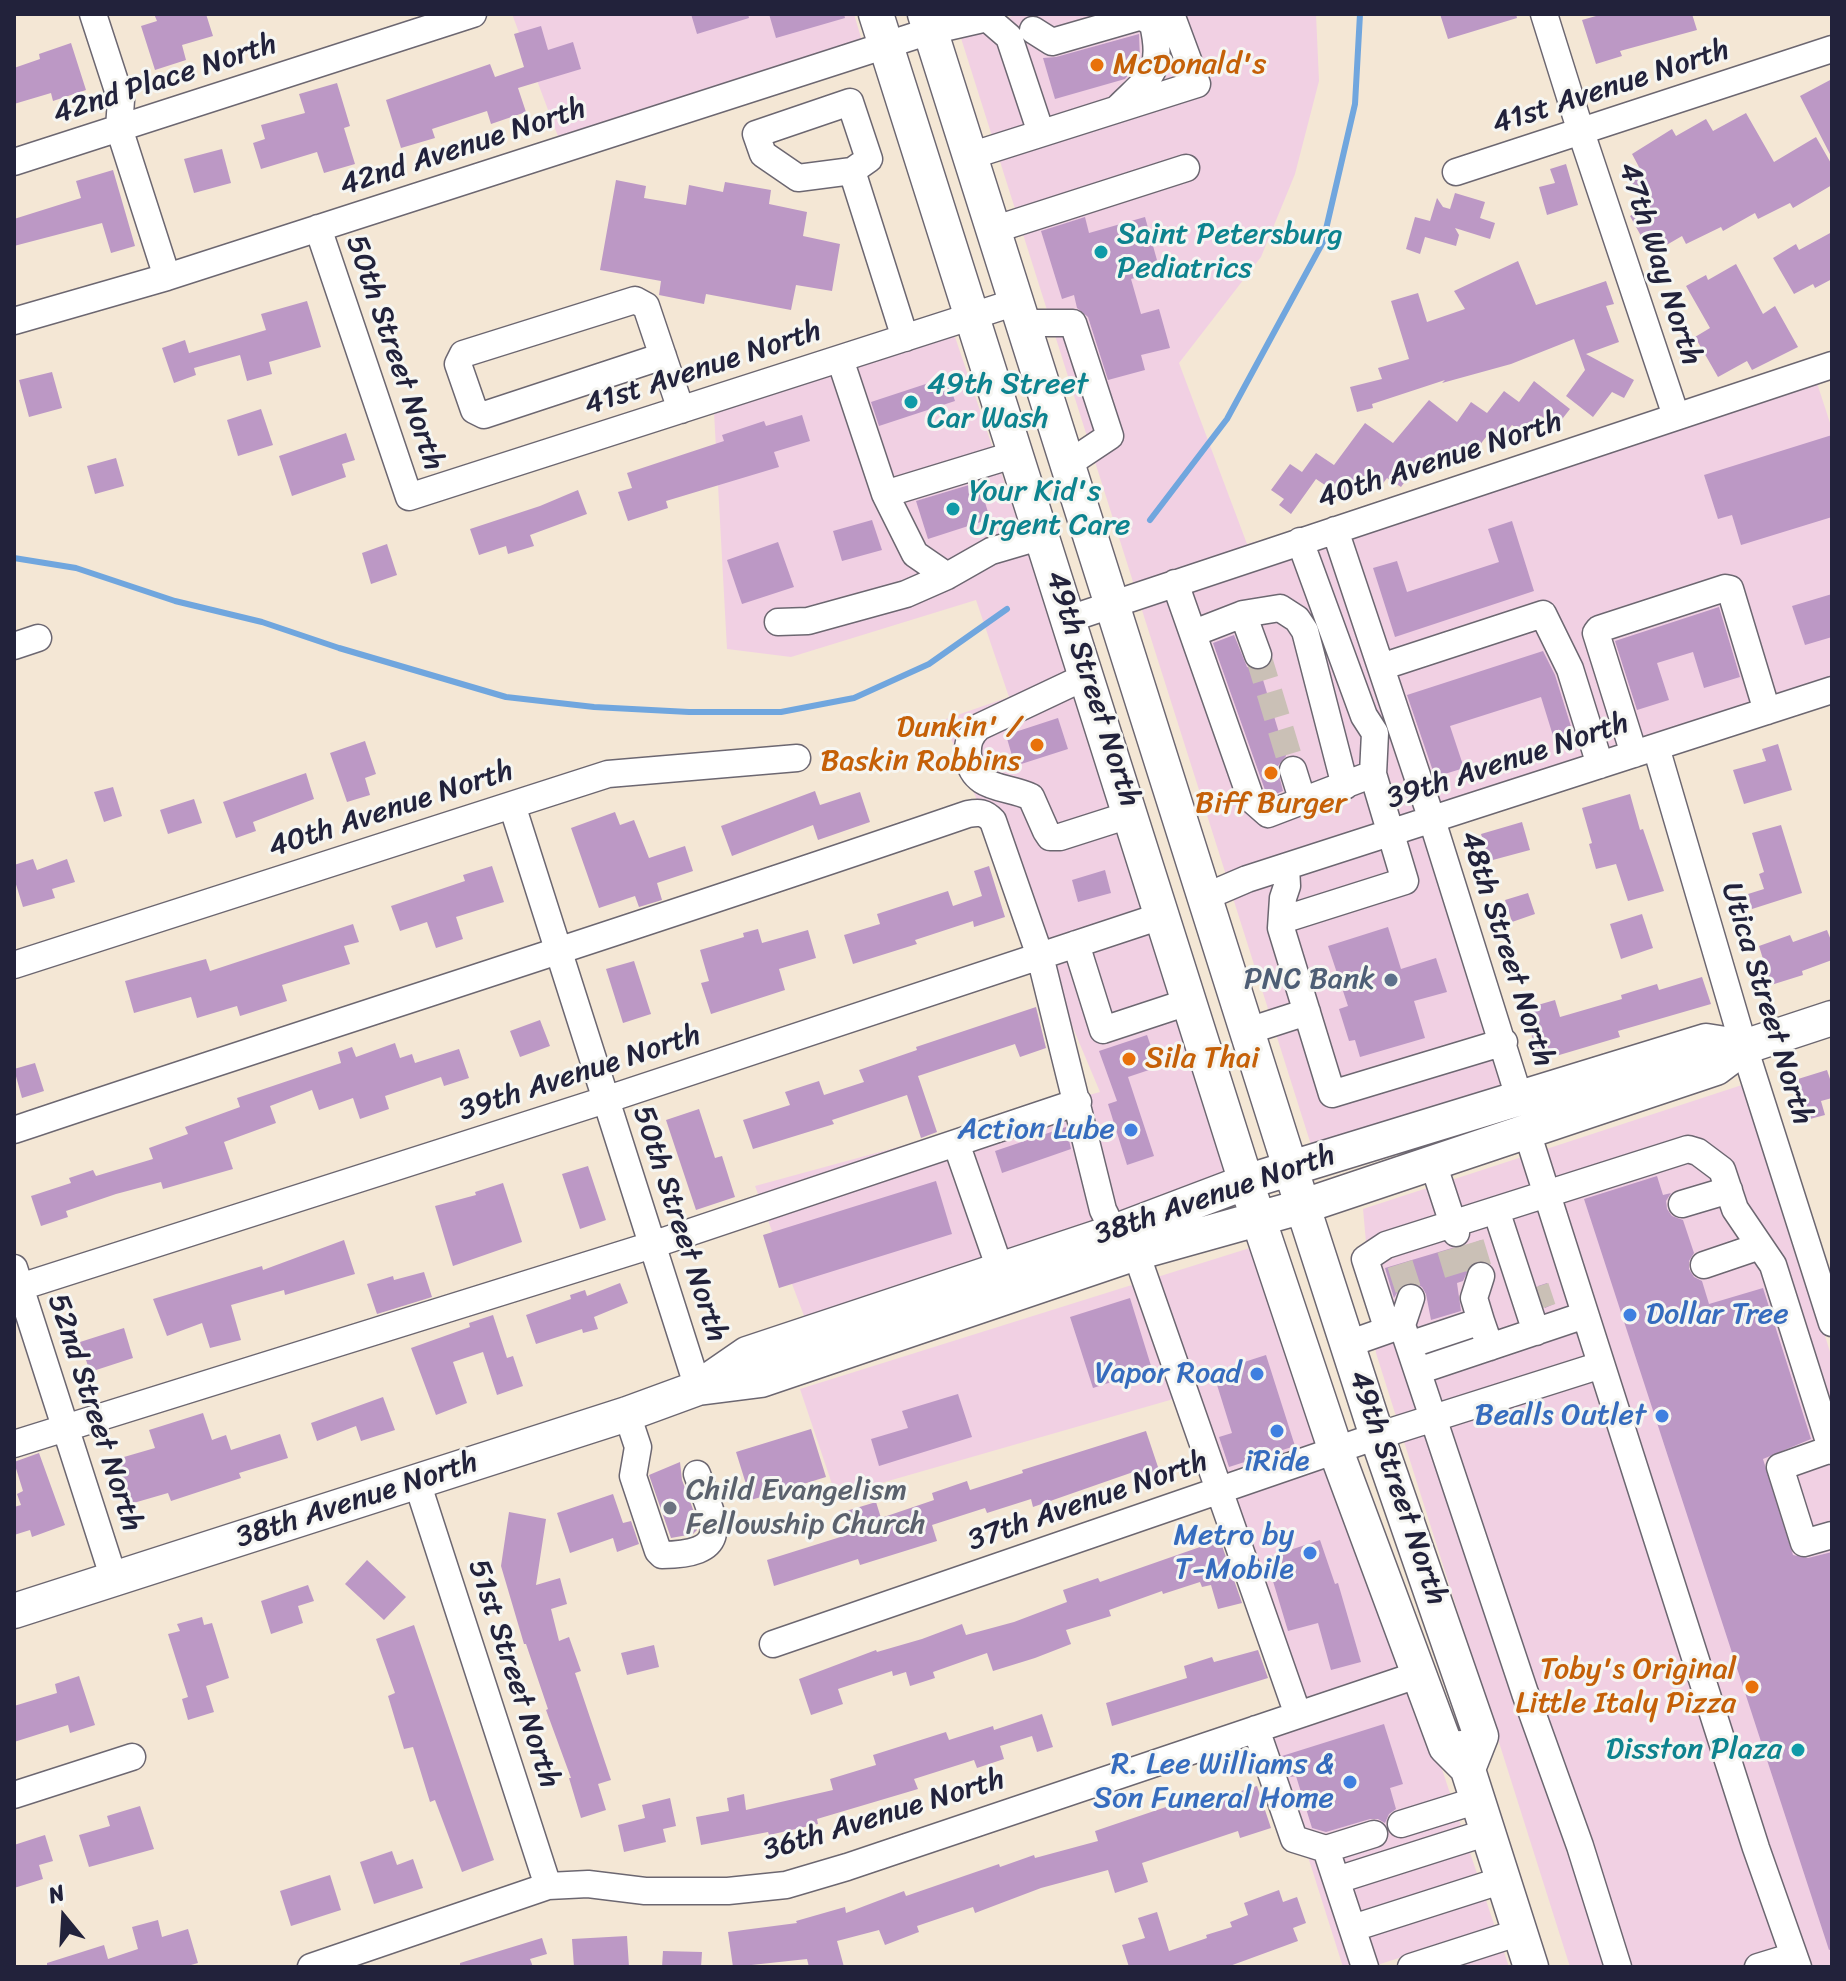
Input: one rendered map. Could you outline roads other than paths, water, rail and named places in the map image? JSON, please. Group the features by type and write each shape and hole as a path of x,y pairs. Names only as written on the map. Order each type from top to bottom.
{"main road":[{"name":"49th Street North","path":"927,23 1377,1436 1481,1736 1478,1800"},
{"name":"49th Street North","path":"881,30 1132,814 1246,1182 1336,1451 1446,1747 1478,1800 1531,1967"},
{"name":"38th Avenue North","path":"698,1388 747,1354 1000,1269 1125,1242 1260,1219 1304,1206 1716,1068 1744,1047 1832,1018"},
{"name":"38th Avenue North","path":"14,1611 627,1414 698,1388 761,1380 1125,1242 1246,1182 1706,1041 1744,1047"},
{"path":"1420,1674 1433,1659 1440,1643 1443,1621"}],"street":[{"path":"93,14 121,100 119,128 167,277"},
{"name":"42nd Place North","path":"14,162 473,14"},
{"path":"1021,33 1092,14"},
{"path":"970,156 1197,84 1171,14"},
{"path":"1544,14 1581,132"},
{"path":"1021,33 1052,42 1142,16 1153,24 1158,58 1154,72 1116,109"},
{"name":"42nd Avenue North","path":"14,321 167,277 318,228 881,30 987,18 1021,33"},
{"path":"1021,33 1041,133"},
{"name":"41st Avenue North","path":"1456,172 1832,49"},
{"name":"47th Way North","path":"1581,132 1676,416"},
{"path":"993,230 1186,168"},
{"path":"852,171 905,338"},
{"name":"50th Street North","path":"318,228 409,497"},
{"path":"663,356 484,415 474,410 458,364 463,354 635,300 646,306 663,356 681,410"},
{"name":"41st Avenue North","path":"409,497 972,317 1020,312 1073,323 1110,436 1068,464"},
{"path":"840,359 885,494 915,554 914,579 906,594"},
{"name":"40th Avenue North","path":"1069,619 1832,365"},
{"path":"885,494 1016,454"},
{"name":"48th Street North","path":"1335,530 1432,820 1519,1097"},
{"path":"778,622 808,621 906,594 947,576 991,551 1042,536"},
{"path":"1282,920 1405,881 1373,774 1375,733 1364,716 1300,541"},
{"path":"915,554 947,576"},
{"path":"1175,583 1251,799 1268,814 1373,774"},
{"name":"Utica Street North","path":"1767,711 1730,589 1725,588 1599,629 1596,633 1645,750 1832,1323"},
{"path":"1194,633 1243,614 1280,608 1297,619 1305,631 1345,786"},
{"path":"1243,614 1258,655"},
{"path":"1381,667 1543,614 1570,669 1600,765"},
{"path":"1087,676 979,727 971,734 968,756 979,780 988,786 1031,797 1050,837 1060,837 1132,814"},
{"name":"39th Avenue North","path":"1205,897 1247,879 1832,690"},
{"name":"40th Avenue North","path":"14,965 608,774 797,758"},
{"path":"1293,770 1303,802"},
{"name":"50th Street North","path":"512,805 698,1388"},
{"path":"14,1130 698,906 968,814 980,812 988,815 993,821 1040,956 1103,1210 1125,1242 1220,1491 1298,1715"},
{"path":"1286,867 1287,886 1281,928 1332,1094 1504,1042"},
{"name":"39th Avenue North","path":"16,1281 605,1100 1164,915"},
{"path":"1076,944 1103,1030 1191,1001"},
{"path":"1248,1031 1307,1012"},
{"path":"14,1444 652,1245 1078,1102"},
{"path":"1527,1132 1756,1848 1796,1961 1758,1967"},
{"path":"956,1143 1000,1269"},
{"path":"1404,1318 1384,1318 1365,1259 1390,1258 1457,1237 1496,1210 1688,1149 1698,1152 1722,1170 1735,1209 1773,1265 1832,1450 1780,1467 1804,1543 1832,1535"},
{"path":"1433,1163 1457,1237"},
{"path":"1682,1204 1729,1190"},
{"path":"1496,1210 1533,1306"},
{"path":"1704,1265 1760,1246"},
{"name":"52nd Street North","path":"16,1281 114,1579"},
{"path":"1348,1344 1404,1318 1474,1295 1490,1347"},
{"path":"1533,1306 1585,1315"},
{"path":"1418,1371 1490,1347 1533,1306"},
{"path":"1404,1318 1433,1419 1580,1846 1618,1967"},
{"name":"37th Avenue North","path":"773,1644 1377,1436 1601,1365"},
{"path":"627,1414 638,1447 633,1476 662,1555 700,1550 712,1542 715,1530 697,1474"},
{"name":"51st Street North","path":"417,1482 548,1886"},
{"name":"36th Avenue North","path":"311,1967 548,1886 588,1884 645,1891 728,1891 786,1885 1420,1674"},
{"path":"1256,1729 1294,1839 1326,1849 1374,1834"},
{"path":"14,1795 132,1757"},
{"path":"1401,1824 1478,1800"},
{"path":"1337,1880 1478,1800"},
{"path":"1326,1849 1365,1967"},
{"path":"1353,1928 1503,1880"},
{"path":"1411,1967 1520,1932"}],"waterway":[{"path":"1150,520 1227,419 1323,242 1355,104 1360,14"},
{"path":"14,558 76,568 175,601 262,622 506,697 594,707 689,712 781,712 854,698 929,664 1007,609"}],"tunnel":[{"path":"1258,655 1293,770"},
{"path":"1471,1243 1481,1276"},
{"path":"1450,1249 1460,1282"},
{"path":"1400,1264 1411,1298"},
{"path":"1536,1287 1543,1308"}],"place":[{"name":"McDonald's","path":"1097,65"},
{"name":"Saint Petersburg Pediatrics","path":"1101,252"},
{"name":"49th Street Car Wash","path":"911,402"},
{"name":"Your Kid's Urgent Care","path":"953,509"},
{"name":"Dunkin' / Baskin Robbins","path":"1037,745"},
{"name":"Biff Burger","path":"1271,773"},
{"name":"PNC Bank","path":"1391,980"},
{"name":"Sila Thai","path":"1129,1059"},
{"name":"Action Lube","path":"1131,1130"},
{"name":"Dollar Tree","path":"1630,1315"},
{"name":"Vapor Road","path":"1257,1374"},
{"name":"Bealls Outlet","path":"1662,1416"},
{"name":"iRide","path":"1277,1431"},
{"name":"Child Evangelism Fellowship Church","path":"670,1508"},
{"name":"Metro by T-Mobile","path":"1310,1553"},
{"name":"Toby's Original Little Italy Pizza","path":"1752,1687"},
{"name":"Disston Plaza","path":"1798,1750"},
{"name":"R. Lee Williams & Son Funeral Home","path":"1350,1782"}]}
